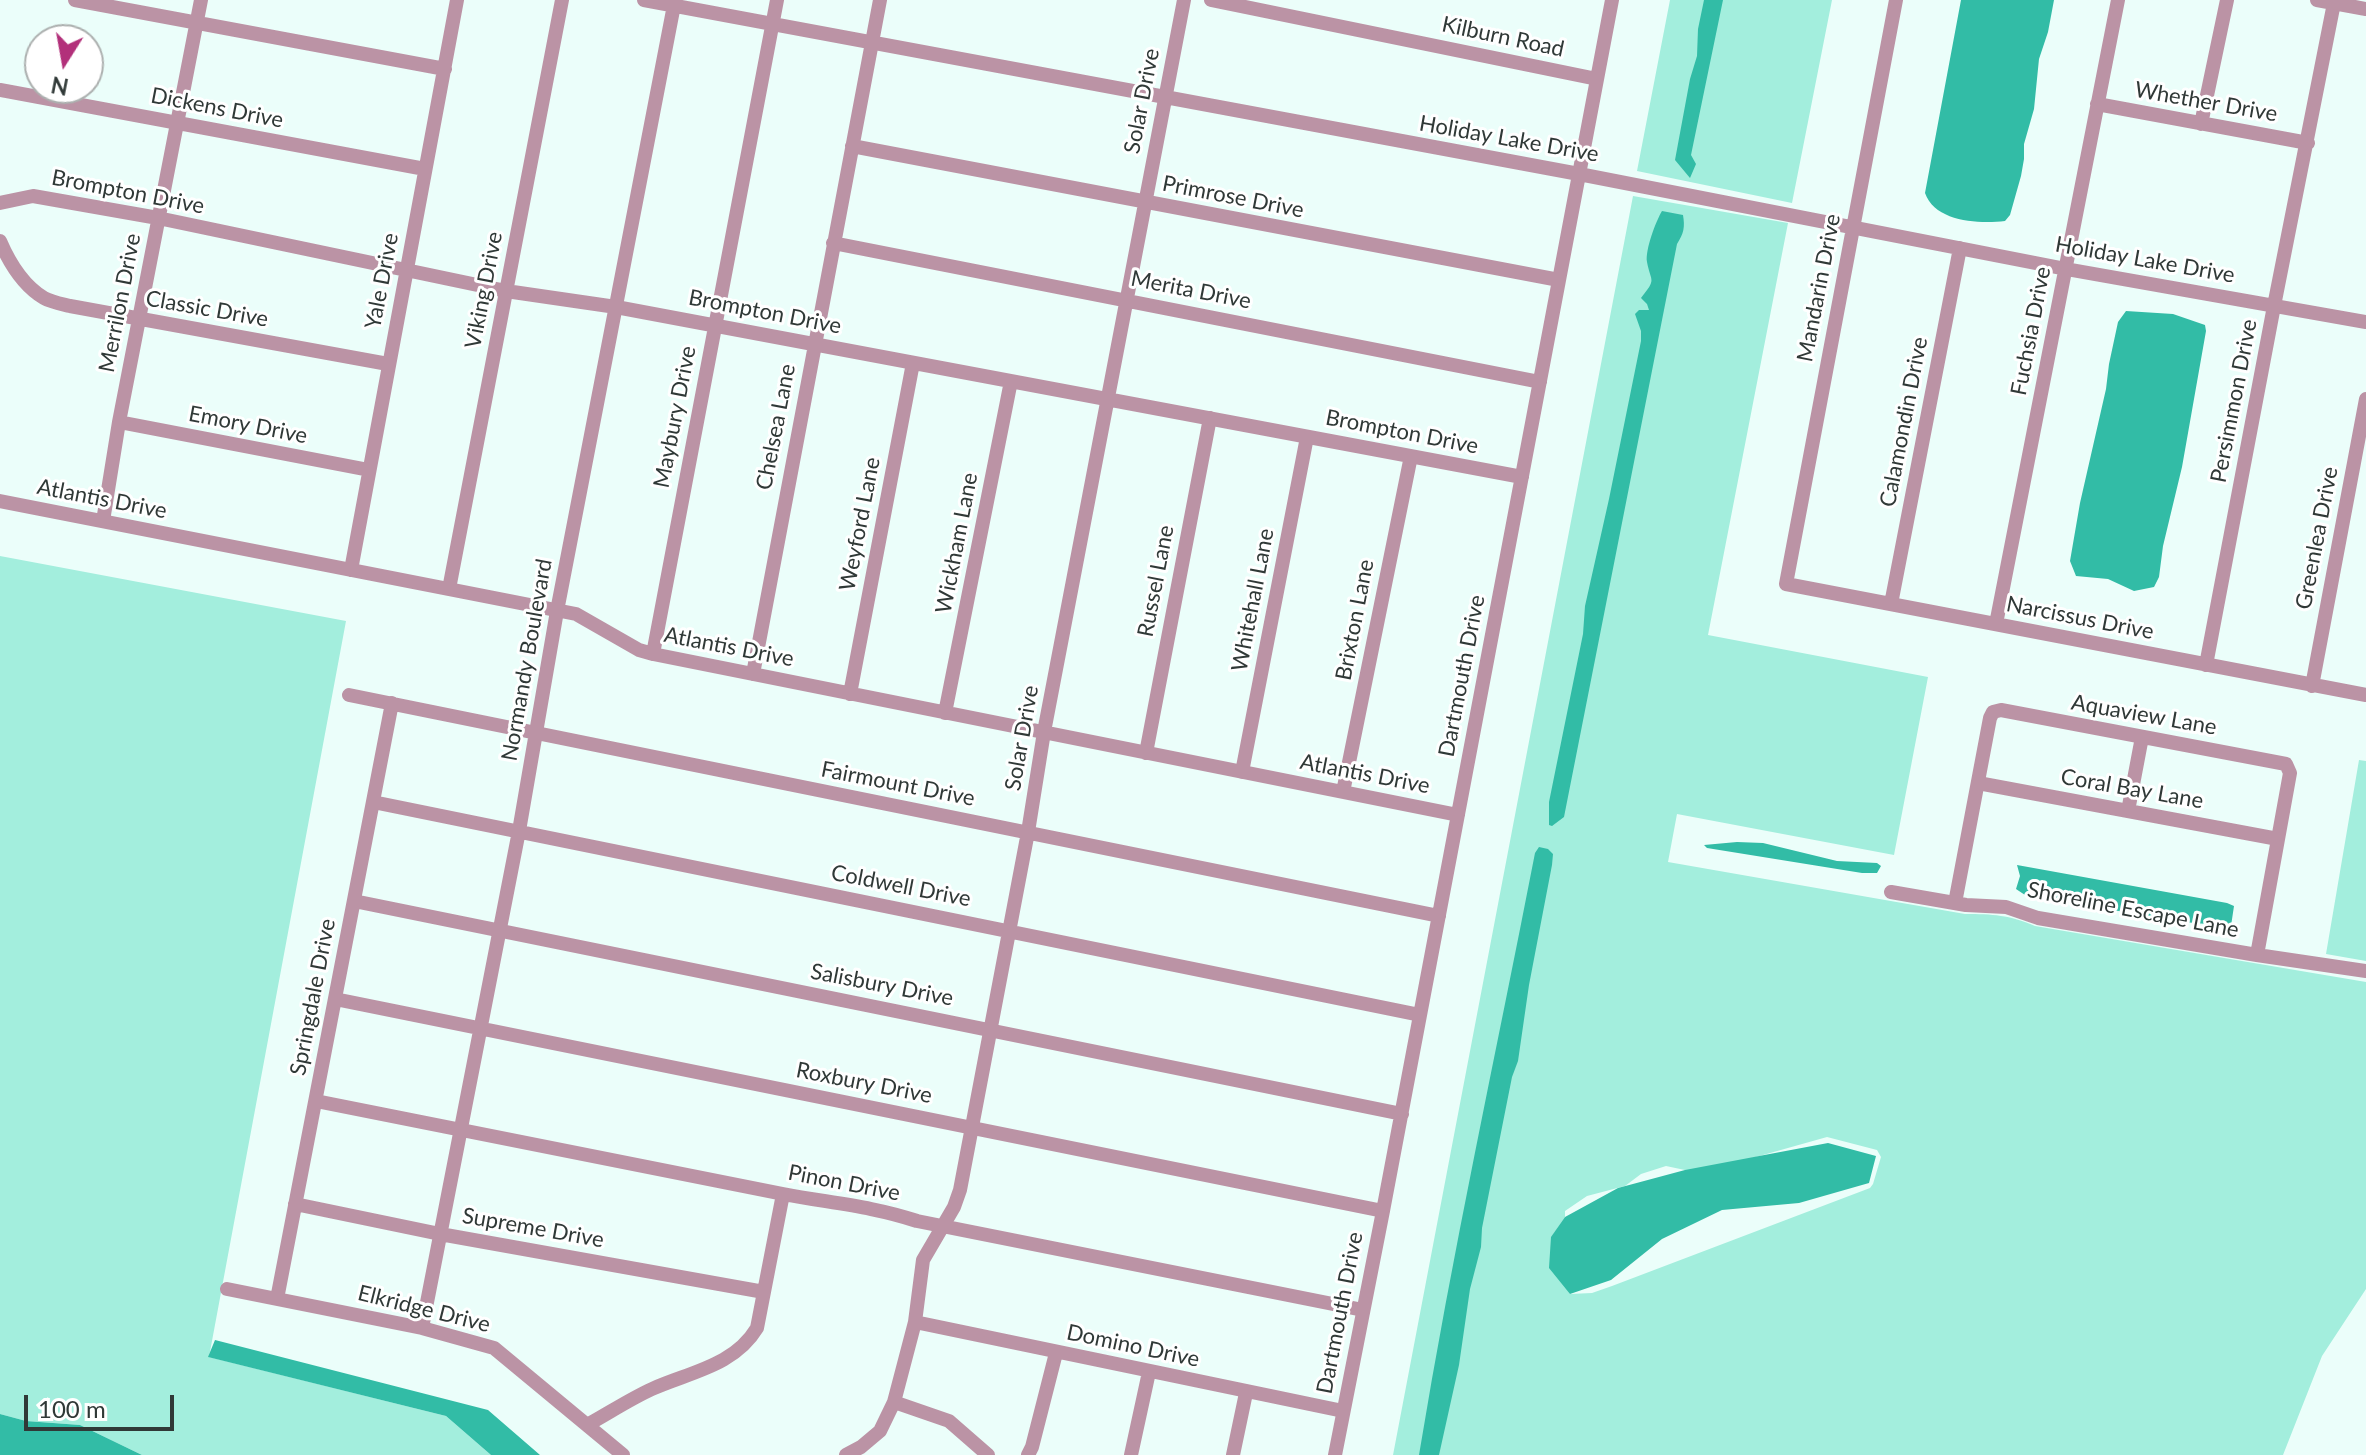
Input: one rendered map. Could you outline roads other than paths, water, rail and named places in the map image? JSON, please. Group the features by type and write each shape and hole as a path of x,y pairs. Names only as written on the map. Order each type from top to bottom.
{"street":[{"path":"75,0 445,69"},
{"name":"Merrilon Drive","path":"103,521 119,422 201,0"},
{"name":"Yale Drive","path":"351,570 457,0"},
{"name":"Viking Drive","path":"449,589 562,0"},
{"name":"Holiday Lake Drive","path":"644,0 674,3 872,43 1579,174 2066,269 2366,322"},
{"name":"Maybury Drive","path":"653,654 777,0"},
{"name":"Chelsea Lane","path":"753,674 880,0"},
{"name":"Solar Drive","path":"846,1455 880,1431 894,1402 915,1322 923,1260 954,1207 960,1190 1184,0"},
{"name":"Kilburn Road","path":"1211,0 1597,79"},
{"name":"Dartmouth Drive","path":"1335,1455 1612,0"},
{"name":"Mandarin Drive","path":"1786,584 1896,0"},
{"name":"Fuchsia Drive","path":"1996,624 2118,0"},
{"path":"2201,124 2227,0"},
{"path":"2317,0 2366,9"},
{"name":"Normandy Boulevard","path":"422,1328 519,831 557,611 674,3"},
{"name":"Persimmon Drive","path":"2206,665 2334,3"},
{"name":"Dickens Drive","path":"0,90 425,169"},
{"name":"Whether Drive","path":"2097,104 2308,143"},
{"name":"Primrose Drive","path":"852,146 1559,280"},
{"name":"Brompton Drive","path":"0,203 33,196 158,218 506,291 715,325 1522,477"},
{"name":"Classic Drive","path":"0,241 25,281 45,298 70,306 388,364"},
{"name":"Merita Drive","path":"833,243 1540,382"},
{"name":"Calamondin Drive","path":"1891,604 1960,248"},
{"name":"Weyford Lane","path":"850,694 913,363"},
{"name":"Wickham Lane","path":"945,713 1011,381"},
{"name":"Greenlea Drive","path":"2312,686 2366,399"},
{"name":"Russel Lane","path":"1146,753 1210,418"},
{"name":"Emory Drive","path":"119,422 369,470"},
{"name":"Whitehall Lane","path":"1242,772 1307,437"},
{"name":"Brixton Lane","path":"1343,792 1411,456"},
{"name":"Atlantis Drive","path":"0,501 576,614 639,650 653,654 1458,815"},
{"name":"Narcissus Drive","path":"1786,584 2366,695"},
{"name":"Fairmount Drive","path":"349,695 1439,916"},
{"name":"Springdale Drive","path":"277,1299 392,703"},
{"name":"Aquaview Lane","path":"1955,903 1990,718 1996,711 2286,764 2290,773 2257,955"},
{"path":"2128,811 2142,737"},
{"name":"Coral Bay Lane","path":"1978,783 2278,839"},
{"name":"Coldwell Drive","path":"373,802 1420,1015"},
{"name":"Shoreline Escape Lane","path":"1891,892 1955,903 2006,907 2038,918 2366,971"},
{"name":"Salisbury Drive","path":"354,901 1402,1114"},
{"name":"Roxbury Drive","path":"335,999 1383,1211"},
{"name":"Pinon Drive","path":"316,1101 783,1194 886,1210 917,1221 1363,1310"},
{"path":"587,1425 651,1389 727,1359 750,1340 757,1328 783,1194"},
{"name":"Supreme Drive","path":"295,1204 440,1234 764,1292"},
{"name":"Elkridge Drive","path":"227,1289 422,1328 494,1348 623,1455"},
{"name":"Domino Drive","path":"915,1322 1343,1411"},
{"path":"1028,1455 1056,1353"},
{"path":"1131,1455 1149,1372"},
{"path":"1233,1455 1246,1393"},
{"path":"894,1402 949,1421 988,1455"}]}
